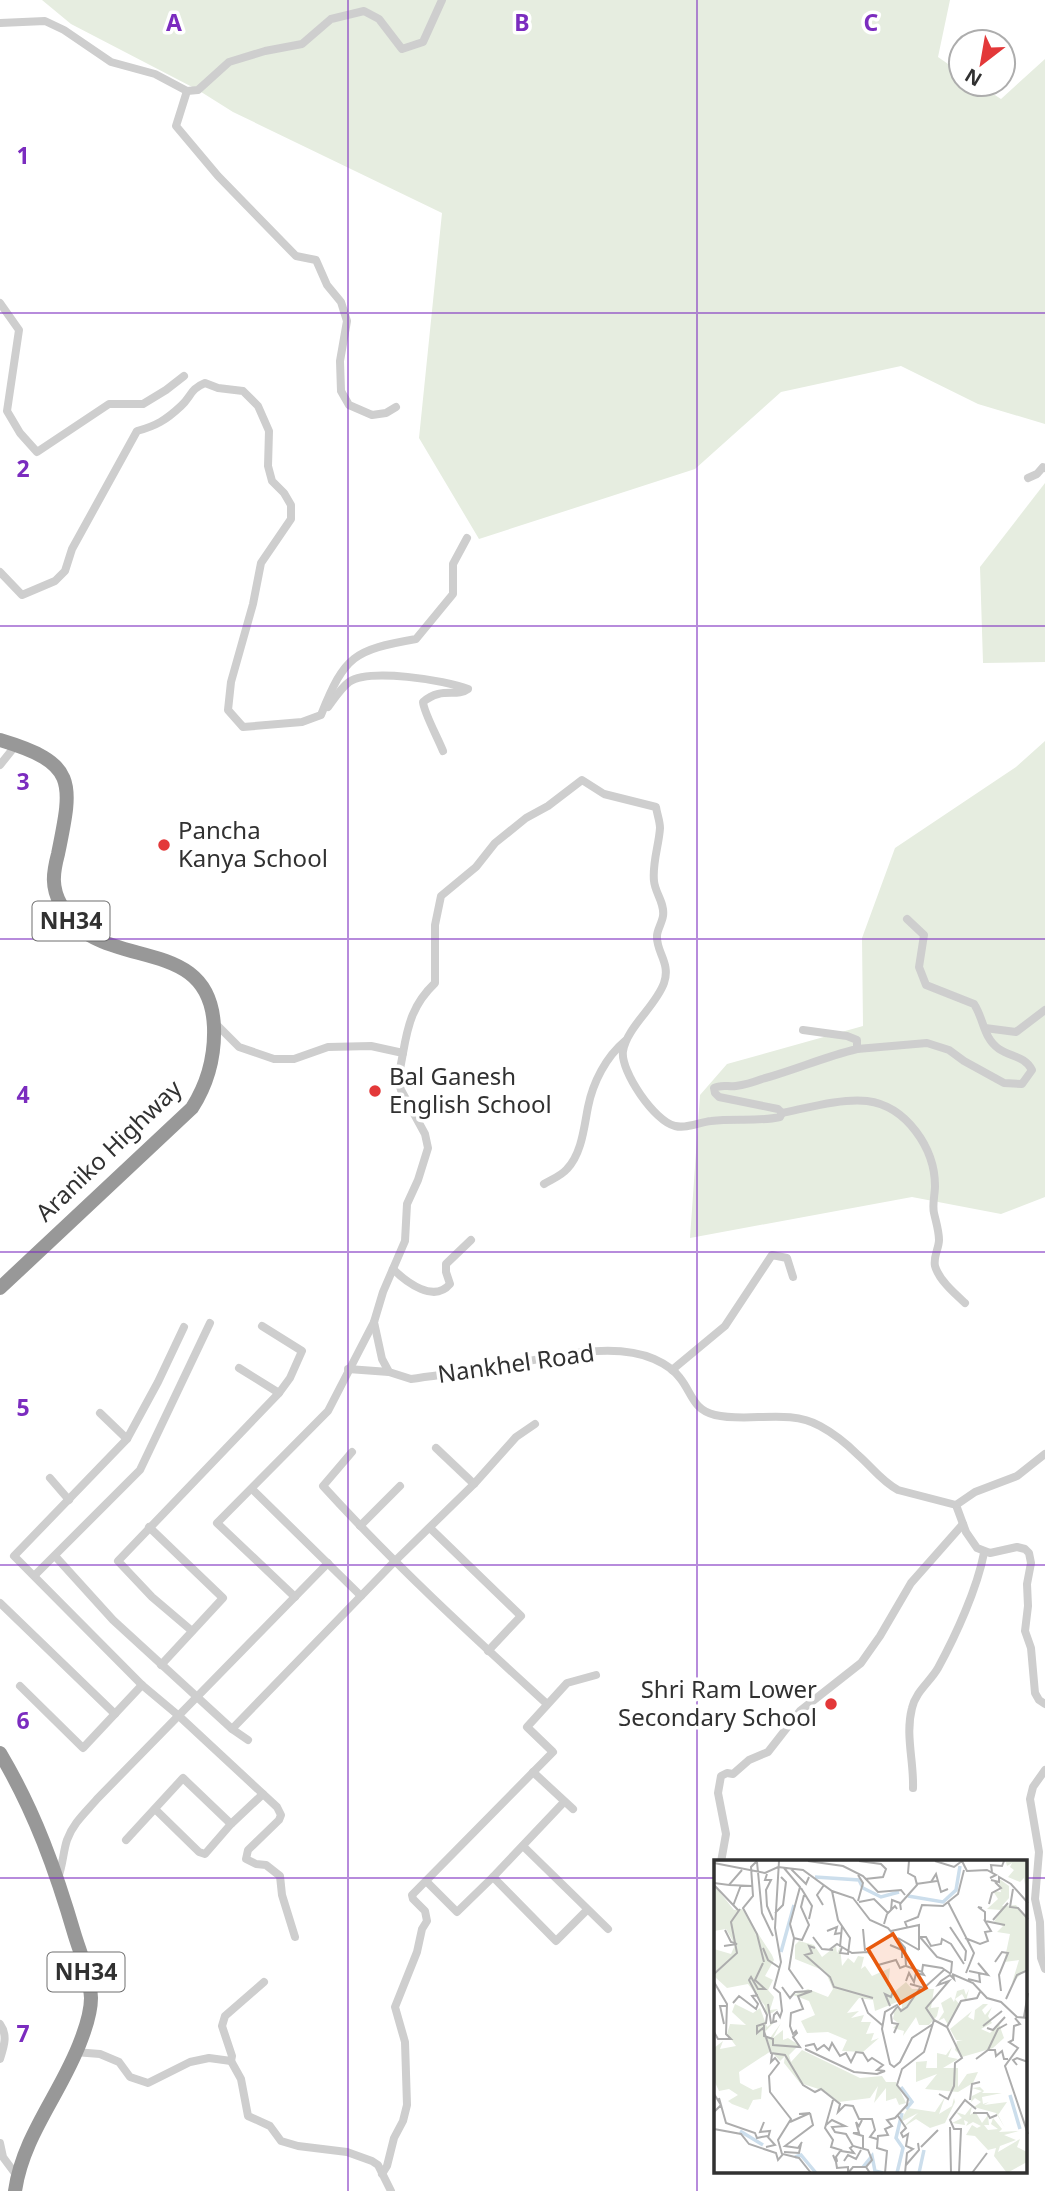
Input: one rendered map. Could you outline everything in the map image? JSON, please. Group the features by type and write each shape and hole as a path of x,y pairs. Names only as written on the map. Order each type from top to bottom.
{"highway":[{"name":"Araniko Highway","path":"0,740 37,753 62,772 67,795 53,877 57,895 68,917 77,927 100,942 177,965 190,973 201,983 209,996 215,1042 203,1090 192,1108 0,1288"},
{"name":"NH34","path":"0,1753 34,1816 58,1878 91,1999 80,2042 26,2146 15,2191"}],"street":[{"path":"0,23 45,21 64,30 111,62 155,74 187,91 198,90 229,62 302,44 331,19 364,11 379,19 402,49 423,42 442,0"},
{"path":"187,91 176,126 218,176 296,256 316,260 327,285 341,302 347,321 340,360 341,391 349,405 372,415 386,413 396,407"},
{"path":"0,303 19,330 6,411 20,433 37,452 109,404 143,404 184,376"},
{"path":"0,572 22,594 55,581 65,571 72,549 138,431 158,425 183,405 195,387 205,383 218,388 243,391 258,406 269,431 268,466 272,481 284,493 290,505 291,519 261,563 253,604 231,682 228,710 243,727 302,722 321,715 351,681 362,678 374,675 453,683 468,689 462,693 446,691 432,695 423,702 424,711 433,724 443,751"},
{"path":"1028,478 1045,468"},
{"path":"321,715 334,685 346,666 359,654 379,646 416,639 434,619 453,594 453,564 467,538"},
{"path":"0,765 16,745"},
{"path":"295,1597 217,1524 328,1411 374,1322 383,1292 405,1241 407,1204 428,1147 425,1134 398,1080 409,1020 422,995 435,983 435,925 440,896 476,867 495,843 582,780 604,794 656,807 660,825 654,883 661,897 664,915 657,938 666,964 664,982 623,1049 626,1071 652,1110 673,1126 686,1126 711,1121 765,1120 780,1117 782,1113 832,1104 865,1101 884,1104 919,1134 932,1163 935,1186 933,1211 939,1242 934,1264 939,1276 965,1303"},
{"path":"782,1113 778,1109 719,1097 714,1088 761,1080 821,1058 857,1049 927,1043 949,1050 1004,1083 1022,1084 1032,1070 1028,1062 999,1049 987,1037 974,1004 926,985 919,967 924,935 907,919"},
{"path":"985,1028 1016,1032 1045,1010"},
{"path":"214,1022 239,1047 274,1059 294,1059 328,1047 371,1046 403,1053"},
{"path":"803,1030 847,1036 857,1040 857,1049"},
{"path":"544,1184 565,1172 572,1163 585,1128 589,1103 603,1067 611,1052 628,1039"},
{"path":"393,1269 420,1289 434,1292 446,1288 450,1284 446,1264 471,1240"},
{"path":"672,1370 725,1326 772,1255 786,1258 793,1277"},
{"path":"374,1322 382,1359 389,1373"},
{"path":"35,1575 141,1470 211,1324"},
{"path":"192,1631 152,1597 118,1561 290,1378 302,1351 262,1326"},
{"path":"184,1327 127,1439 14,1556 142,1685 277,1807 281,1815 279,1820 248,1850 246,1859 266,1865 280,1876 282,1895 295,1937"},
{"name":"Nankhel Road","path":"348,1369 389,1373 411,1379 584,1352 632,1352 653,1359 672,1370 680,1377 694,1403 701,1410 713,1415 737,1418 800,1418 819,1425 859,1455 889,1485 898,1490 956,1505"},
{"path":"239,1368 279,1392"},
{"path":"100,1413 127,1439"},
{"path":"232,1730 395,1561 474,1484 516,1437 535,1424"},
{"path":"436,1448 474,1484"},
{"path":"352,1452 323,1486 395,1561 547,1704"},
{"path":"1045,1454 1017,1476 975,1492 956,1505 963,1524 977,1548 984,1553 1017,1547 1029,1553 1031,1563 1027,1584 1026,1630 1031,1648 1035,1693 1045,1704"},
{"path":"50,1478 69,1500"},
{"path":"360,1526 400,1486"},
{"path":"252,1489 361,1596"},
{"path":"721,1860 726,1834 718,1793 719,1781 724,1774 733,1774 749,1760 768,1752 800,1711 861,1663 877,1642 912,1583 963,1524"},
{"path":"149,1527 223,1598 161,1665"},
{"path":"430,1528 521,1616 488,1651"},
{"path":"914,1788 908,1739 911,1710 916,1694 929,1681 953,1642 980,1575 984,1553"},
{"path":"55,1556 113,1620 232,1730 248,1740"},
{"path":"58,1878 74,1825 328,1563"},
{"path":"0,1604 115,1714"},
{"path":"382,2174 389,2161 394,2138 407,2105 405,2042 395,2007 427,1921 425,1911 412,1899 412,1895 553,1752 527,1727 567,1683 596,1675"},
{"path":"20,1686 83,1748 142,1685"},
{"path":"1045,1770 1033,1787 1030,1799 1039,1852 1035,1899 1040,1922 1041,1958 1045,1969"},
{"path":"534,1772 573,1809"},
{"path":"126,1840 183,1778 231,1824"},
{"path":"155,1809 199,1852 205,1854 231,1824 263,1794"},
{"path":"426,1881 457,1912 564,1802"},
{"path":"523,1846 608,1929"},
{"path":"493,1878 556,1941 587,1910"},
{"path":"264,1982 225,2016 222,2026 232,2056 231,2062 241,2079 248,2116 270,2126 281,2141 298,2146 347,2152 372,2161 378,2165 391,2191"},
{"path":"0,2024 5,2040 0,2059"},
{"path":"75,2052 100,2054 119,2063 130,2077 148,2083 190,2062 209,2057 231,2062"},
{"path":"0,2143 3,2157 17,2176"}],"shaded area":[{"path":"42,0 950,0 938,57 947,63 947,98 1017,98 1017,84 1045,59 1045,424 978,404 901,366 781,392 695,469 479,539 419,438 442,213 233,112 198,90 71,24"},
{"path":"1045,483 1045,662 983,663 980,567"},
{"path":"1045,741 1045,1197 1001,1214 912,1197 690,1238 700,1095 727,1064 863,1026 862,938 895,848 1016,767"}],"place":[{"name":"Pancha Kanya School","path":"164,845"},
{"name":"Bal Ganesh English School","path":"375,1091"},
{"name":"Shri Ram Lower Secondary School","path":"831,1704"}]}
